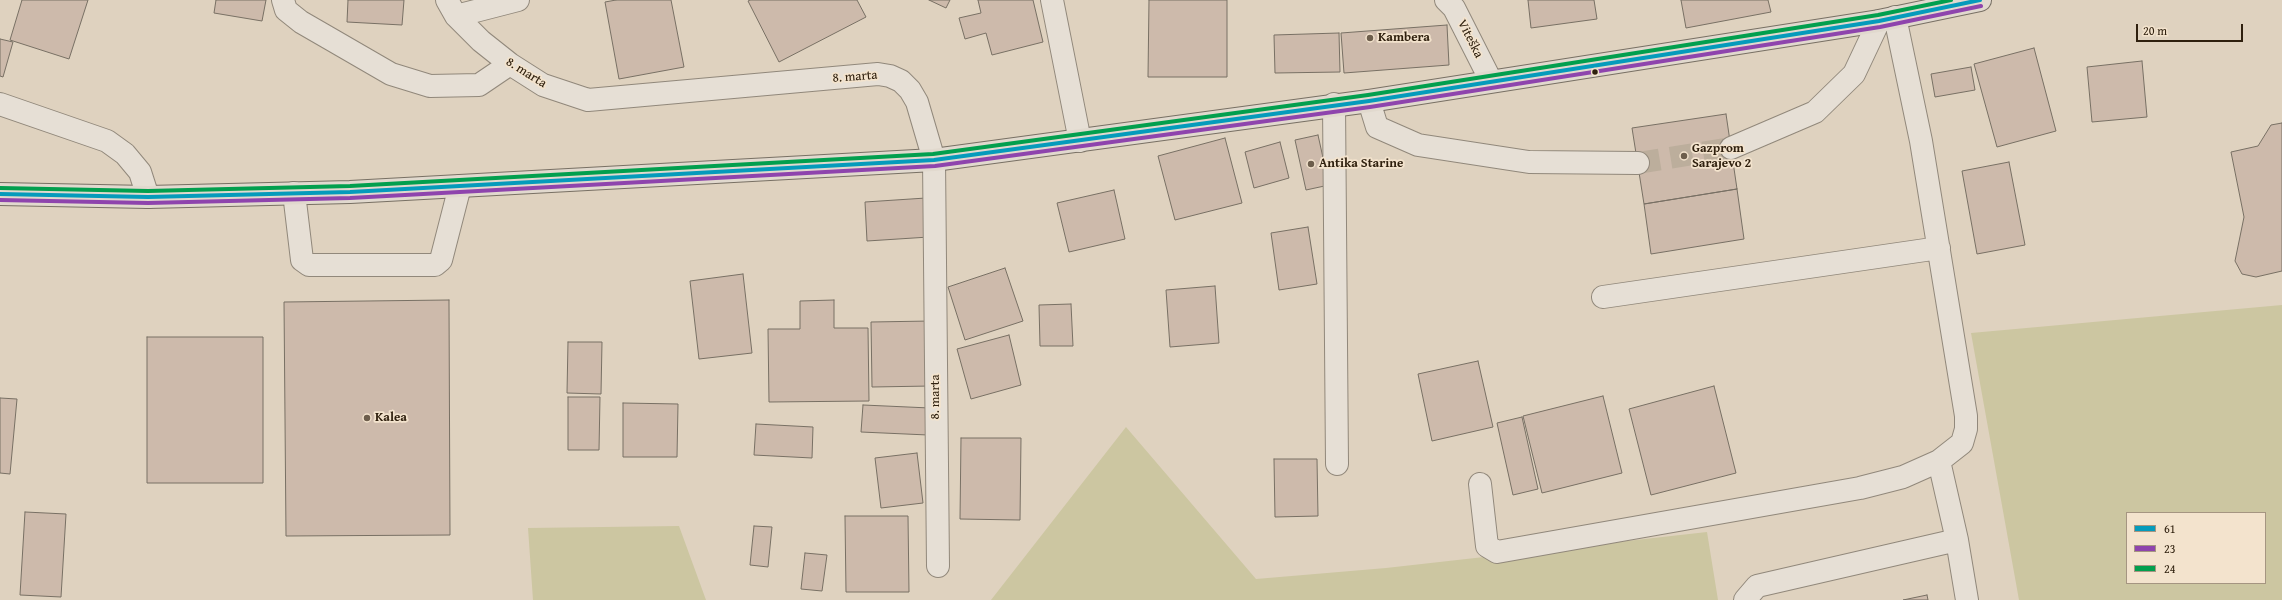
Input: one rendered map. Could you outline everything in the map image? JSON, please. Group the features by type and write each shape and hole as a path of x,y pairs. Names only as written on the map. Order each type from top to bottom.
{"main road":[{"path":"0,194 148,197 294,194 934,160 1080,141 1334,104 1369,101 1887,19 1973,0"}],"street":[{"path":"283,0 286,10 314,30 391,74 430,86 479,85 510,64"},
{"path":"451,8 518,0"},
{"path":"1052,0 1080,141"},
{"name":"Viteška","path":"1446,0 1454,8 1491,81"},
{"name":"8. marta","path":"451,8 481,41 510,64 543,85 588,100 878,74 890,76 901,81 910,90 917,102 934,160 938,566"},
{"path":"1731,148 1815,112 1854,74 1887,19"},
{"path":"1480,484 1487,546 1497,552 1860,488 1903,477 1939,461 1962,443 1966,429 1966,416 1921,141 1887,19"},
{"path":"1369,101 1377,127 1418,145 1529,162 1638,163"},
{"path":"0,104 107,141 125,154 140,172 148,197"},
{"path":"1334,104 1337,464"},
{"path":"294,194 302,260 309,266 435,266 441,260 460,186"},
{"path":"1603,297 1939,248"},
{"path":"1939,461 1957,540 1967,600"},
{"path":"1745,600 1757,586 1957,540"}],"shaded area":[{"path":"2282,305 2282,600 2019,600 1971,333"},
{"path":"1126,427 1256,579 1386,568 1707,532 1718,600 991,600"},
{"path":"679,526 706,600 533,600 528,528"}],"building":[{"path":"22,0 88,0 69,59 10,40"},
{"path":"216,0 266,0 262,21 214,13"},
{"path":"348,0 404,0 402,25 347,22"},
{"path":"616,0 671,0 684,67 619,79 605,2"},
{"path":"857,0 866,17 779,62 748,1"},
{"path":"929,0 950,0 946,8"},
{"path":"978,0 1033,0 1043,42 992,55 986,33 965,39 959,18 981,13"},
{"path":"1149,0 1227,0 1227,77 1148,77"},
{"path":"1528,0 1594,0 1597,19 1531,28"},
{"path":"1681,0 1768,0 1771,12 1686,28"},
{"path":"1447,25 1449,65 1344,73 1341,33"},
{"path":"1339,33 1340,72 1275,73 1274,35"},
{"path":"0,39 13,42 3,77 0,76"},
{"path":"2034,48 2056,131 1997,147 1974,64"},
{"path":"2142,61 2147,117 2092,122 2087,67"},
{"path":"1971,67 1975,90 1935,97 1931,74"},
{"name":"Gazprom Sarajevo 2","path":"1726,114 1737,189 1644,204 1632,128"},
{"path":"2282,123 2282,271 2256,277 2242,274 2235,261 2244,217 2231,152 2258,146 2271,125"},
{"path":"1318,135 1329,185 1306,190 1295,140"},
{"path":"1225,138 1242,203 1175,220 1158,156"},
{"path":"1280,142 1289,178 1254,188 1245,152"},
{"path":"2009,162 2025,245 1977,254 1962,171"},
{"path":"1737,189 1744,239 1651,254 1644,204"},
{"path":"1114,190 1125,239 1069,252 1057,203"},
{"path":"926,198 929,237 867,241 865,202"},
{"path":"1308,227 1317,284 1279,290 1271,233"},
{"path":"1005,268 1023,321 965,340 948,287"},
{"path":"743,274 752,353 699,359 690,281"},
{"path":"1215,286 1219,343 1170,347 1166,290"},
{"name":"Kalea","path":"449,300 450,535 286,536 284,302"},
{"path":"834,300 834,328 868,328 869,401 769,402 768,329 800,329 800,301"},
{"path":"1071,304 1073,346 1040,346 1039,305"},
{"path":"931,321 931,386 872,387 871,322"},
{"path":"1009,335 1021,385 971,399 957,349"},
{"path":"147,337 263,337 263,483 147,483"},
{"path":"568,342 602,342 601,394 567,393"},
{"path":"1478,361 1493,427 1432,441 1418,374"},
{"path":"1714,386 1736,473 1651,495 1629,409"},
{"path":"1603,396 1622,473 1542,493 1523,416"},
{"path":"568,397 600,397 599,450 568,450"},
{"path":"0,398 17,399 10,474 0,473"},
{"path":"623,403 678,404 677,457 623,457"},
{"path":"863,405 930,408 928,435 861,432"},
{"path":"1522,417 1538,489 1513,495 1497,423"},
{"path":"756,424 813,427 812,458 754,455"},
{"path":"961,438 1021,438 1020,520 960,519"},
{"path":"917,453 923,503 881,508 875,458"},
{"path":"1274,459 1317,459 1318,516 1275,517"},
{"path":"25,512 66,514 61,597 20,595"},
{"path":"845,516 908,516 909,592 846,592"},
{"path":"754,526 772,527 768,567 750,565"},
{"path":"805,553 827,555 822,591 801,589"},
{"path":"1927,595 1928,600 1903,600"}],"tunnel":[{"path":"1638,163 1731,148"}],"transit line":[{"name":"24","path":"0,188 148,191 350,186 933,154 1368,95 1878,15 1951,0"},
{"name":"61","path":"0,194 148,197 350,192 934,160 1369,101 1879,21 1980,0"},
{"name":"23","path":"0,200 148,203 350,198 935,166 1370,107 1880,27 1981,6"}],"place":[{"name":"Kambera","path":"1370,38"},
{"name":"Gazprom Sarajevo 2","path":"1684,156"},
{"name":"Antika Starine","path":"1311,164"},
{"name":"Kalea","path":"367,418"}]}
